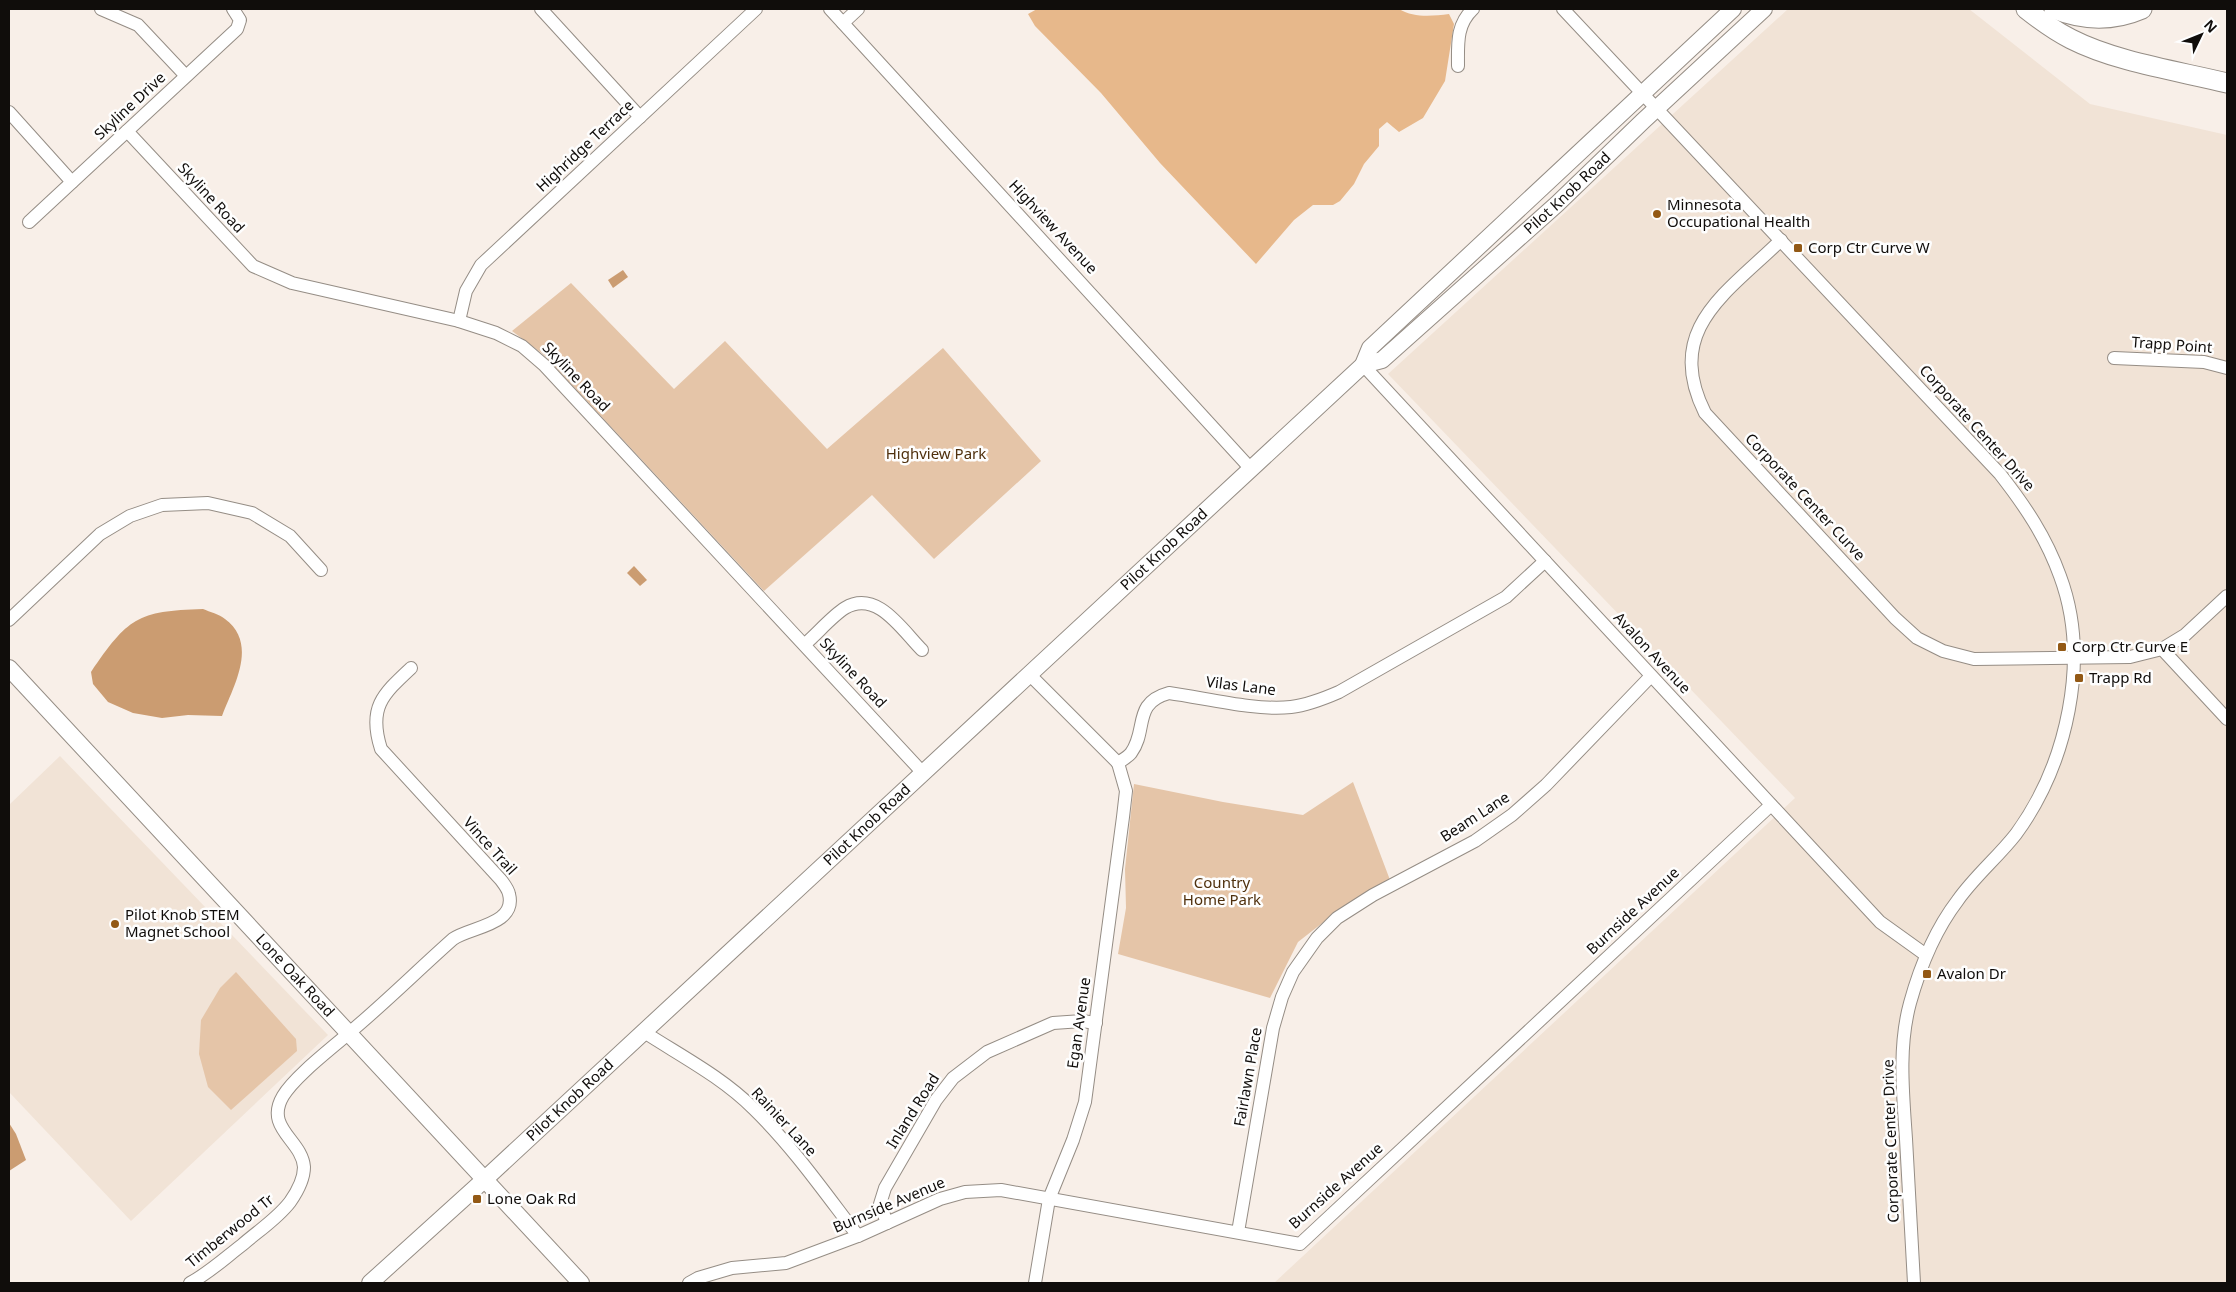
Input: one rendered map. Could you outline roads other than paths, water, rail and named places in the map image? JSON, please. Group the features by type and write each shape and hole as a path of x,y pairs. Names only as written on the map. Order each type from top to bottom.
{"highway":[{"path":"2026,9 2045,24 2071,40 2106,54 2227,83"},
{"path":"2054,9 2082,18 2098,19 2114,18 2142,9"}],"main road":[{"name":"Pilot Knob Road","path":"370,1283 484,1180 1363,365 1370,348 1734,9"},
{"name":"Pilot Knob Road","path":"1363,365 1382,360 1557,204 1764,9"},
{"name":"Lone Oak Road","path":"11,674 579,1283"}],"street":[{"path":"101,9 138,25 186,76"},
{"name":"Skyline Drive","path":"29,222 237,29 240,20 233,9"},
{"path":"541,9 640,117"},
{"name":"Highridge Terrace","path":"459,321 466,291 481,265 756,9"},
{"name":"Highview Avenue","path":"830,9 1251,469"},
{"path":"843,23 858,9"},
{"path":"1458,66 1458,31 1467,14 1473,9"},
{"name":"Corporate Center Drive","path":"1563,9 2000,474 2024,504 2044,538 2061,578 2071,620 2074,659 2067,726 2044,789 2015,834 1957,900 1926,955 1910,1004 1902,1064 1914,1283"},
{"path":"9,112 72,182"},
{"name":"Skyline Road","path":"127,131 252,266 292,283 459,321 496,333 522,346 544,366 805,644 923,773"},
{"name":"Corporate Center Curve","path":"1781,240 1714,304 1697,329 1691,350 1690,373 1696,394 1705,414 1895,618 1917,638 1943,651 1974,659 2130,657 2162,649 2185,635 2227,596"},
{"path":"1425,296 1438,310"},
{"name":"Trapp Point","path":"2114,358 2204,362 2227,368"},
{"name":"Avalon Avenue","path":"1363,365 1880,922 1926,955"},
{"path":"9,620 100,534 130,516 162,505 208,502 252,513 290,536 321,570"},
{"name":"Vilas Lane","path":"1118,762 1131,753 1144,710 1156,696 1169,693 1266,708 1291,707 1316,702 1339,692 1506,597 1545,561"},
{"path":"805,644 845,608 865,602 884,610 922,650"},
{"path":"2162,649 2227,719"},
{"name":"Vince Trail","path":"348,1034 453,939 462,932 494,922 504,915 509,905 510,894 501,880 381,749 376,732 375,718 379,703 388,689 411,668"},
{"path":"1029,674 1118,762"},
{"name":"Beam Lane","path":"1317,938 1337,918 1373,894 1474,841 1512,815 1546,785 1651,676"},
{"name":"Egan Avenue","path":"1035,1283 1049,1199 1073,1140 1085,1102 1126,791 1118,762"},
{"name":"Burnside Avenue","path":"689,1283 698,1278 732,1268 786,1263 858,1236 940,1199 965,1192 1001,1190 1300,1244 1771,805"},
{"name":"Fairlawn Place","path":"1238,1232 1273,1028 1282,997 1294,972 1317,938"},
{"name":"Inland Road","path":"887,1223 880,1204 885,1188 936,1100 953,1078 987,1052 1053,1023 1082,1021 1096,1023"},
{"name":"Rainier Lane","path":"644,1032 718,1079 753,1108 784,1141 858,1236"},
{"name":"Timberwood Tr","path":"190,1283 205,1274 274,1219 291,1201 302,1181 304,1166 298,1149 280,1126 278,1113 281,1100 289,1089 327,1051 348,1034"}],"place":[{"name":"Minnesota Occupational Health","path":"1657,214"},
{"name":"Corp Ctr Curve W","path":"1798,248"},
{"name":"Corp Ctr Curve E","path":"2062,647"},
{"name":"Trapp Rd","path":"2079,678"},
{"name":"Pilot Knob STEM Magnet School","path":"115,924"},
{"name":"Avalon Dr","path":"1927,974"},
{"name":"Lone Oak Rd","path":"477,1199"}],"park label":[{"name":"Highview Park","path":"936,454"},
{"name":"Country Home Park","path":"1222,892"}]}
